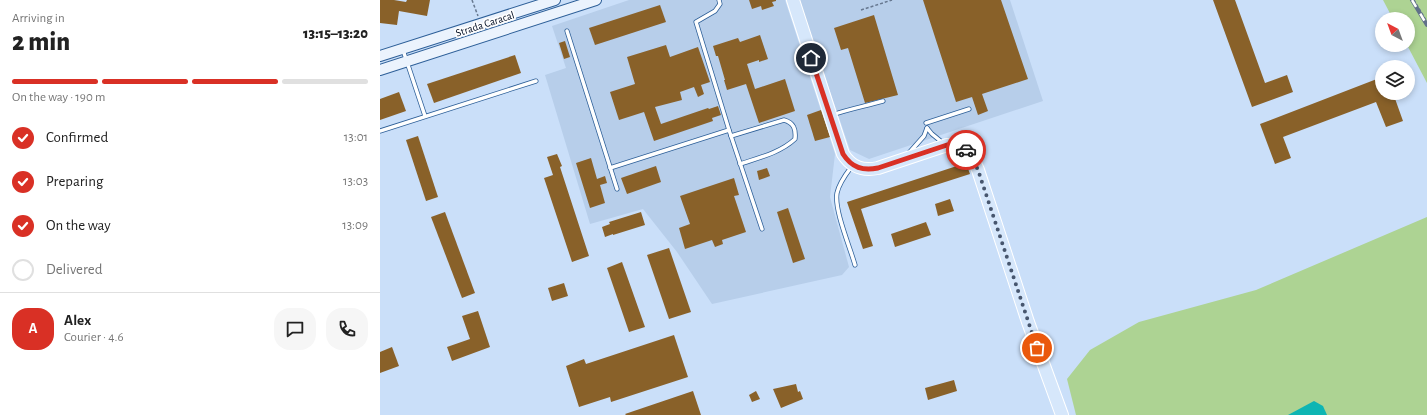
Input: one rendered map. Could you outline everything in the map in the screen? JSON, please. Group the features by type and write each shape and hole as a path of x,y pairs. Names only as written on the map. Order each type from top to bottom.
{"main road":[{"name":"Strada Caracal","path":"380,56 555,0"},
{"name":"Strada Caracal","path":"380,70 596,0"},
{"path":"792,0 843,154 852,165 867,170 878,168 947,145 964,148 969,152 978,170 1028,322 1062,415"}],"lane":[{"path":"719,0 720,4 715,11 696,22 729,130 762,229"},
{"path":"567,31 617,189"},
{"path":"402,49 425,116"},
{"path":"380,131 536,81"},
{"path":"830,115 883,101"},
{"path":"926,123 969,108"},
{"path":"731,136 769,123 784,120 789,121 794,126 796,132 795,139 790,144 740,164"},
{"path":"895,162 913,149 924,136 927,128 932,134 947,145"},
{"path":"610,168 729,130"},
{"path":"852,165 843,179 837,193 839,215 855,265"}],"path":[{"path":"472,0 480,24"},
{"path":"861,10 892,0"},
{"path":"1414,0 1427,22"}],"shaded area":[{"path":"629,0 785,0 835,154 830,197 849,267 842,275 712,304 677,252 643,209 590,224 545,75 566,68 552,26"},
{"path":"799,0 1010,0 1043,101 869,159 850,150"},
{"path":"1383,0 1427,0 1427,83 1411,52 1415,52 1415,12 1389,12"},
{"path":"1427,217 1427,415 1076,415 1067,379 1090,350 1139,322 1256,290"},
{"path":"1314,401 1323,406 1327,415 1288,415"}],"building":[{"path":"380,0 406,2 407,0 430,0 427,16 399,11 397,25 380,23"},
{"path":"749,0 776,1 772,2 774,6 762,10 761,6 752,9"},
{"path":"923,0 1001,0 1028,79 982,94 988,111 978,115 972,97 956,102"},
{"path":"1213,0 1235,0 1265,83 1287,75 1293,92 1252,107"},
{"path":"660,5 666,22 595,45 589,28"},
{"path":"874,15 898,95 865,103 848,48 841,50 834,28"},
{"path":"760,35 768,59 747,64 755,89 785,79 795,111 759,123 746,84 727,90 718,56 716,56 713,46 738,38 740,42"},
{"path":"565,41 570,57 564,59 559,43"},
{"path":"666,45 670,57 698,47 710,82 701,85 704,94 698,97 694,87 680,92 682,100 655,107 661,124 718,106 721,115 712,118 713,121 654,141 644,112 619,120 610,92 635,84 627,57"},
{"path":"515,55 521,73 434,103 427,84"},
{"path":"1375,80 1375,100 1396,100 1403,121 1386,127 1376,102 1283,137 1291,158 1275,164 1260,124"},
{"path":"399,92 406,111 380,120 380,99"},
{"path":"821,110 830,137 815,141 807,115"},
{"path":"418,136 438,197 426,201 406,140"},
{"path":"557,154 589,256 572,262 544,178 553,175 547,157"},
{"path":"591,158 597,179 605,176 607,183 600,185 605,203 590,208 576,163"},
{"path":"966,163 970,174 861,209 873,246 863,249 847,202"},
{"path":"656,166 661,182 627,194 621,178"},
{"path":"767,168 770,176 759,180 757,171"},
{"path":"734,178 739,195 734,196 746,232 722,240 723,244 715,247 712,240 685,249 679,228 690,224 680,196"},
{"path":"950,199 954,211 938,216 935,204"},
{"path":"788,208 805,259 793,263 777,212"},
{"path":"445,212 475,293 462,298 431,217"},
{"path":"641,212 645,225 605,237 602,227 610,224 609,222"},
{"path":"926,222 931,235 895,247 891,234"},
{"path":"669,248 691,312 669,319 647,255"},
{"path":"622,262 645,327 629,332 607,268"},
{"path":"564,283 568,296 552,301 548,288"},
{"path":"478,311 490,347 452,361 447,347 470,339 462,316"},
{"path":"674,335 688,377 611,402 610,397 579,407 566,366 584,359 586,364"},
{"path":"392,347 399,366 380,373 380,352"},
{"path":"954,380 957,391 928,400 925,388"},
{"path":"796,384 798,392 800,391 803,399 781,408 773,389"},
{"path":"693,391 701,415 625,414"},
{"path":"756,391 760,399 752,402 749,395"}],"railway":[{"path":"1412,0 1427,25"}],"way so far":[{"path":"966,150 969,152 978,170 1037,348"}],"route":[{"path":"811,58 843,154 846,160 852,165 867,170 878,168 947,145 957,146 966,150"}]}
